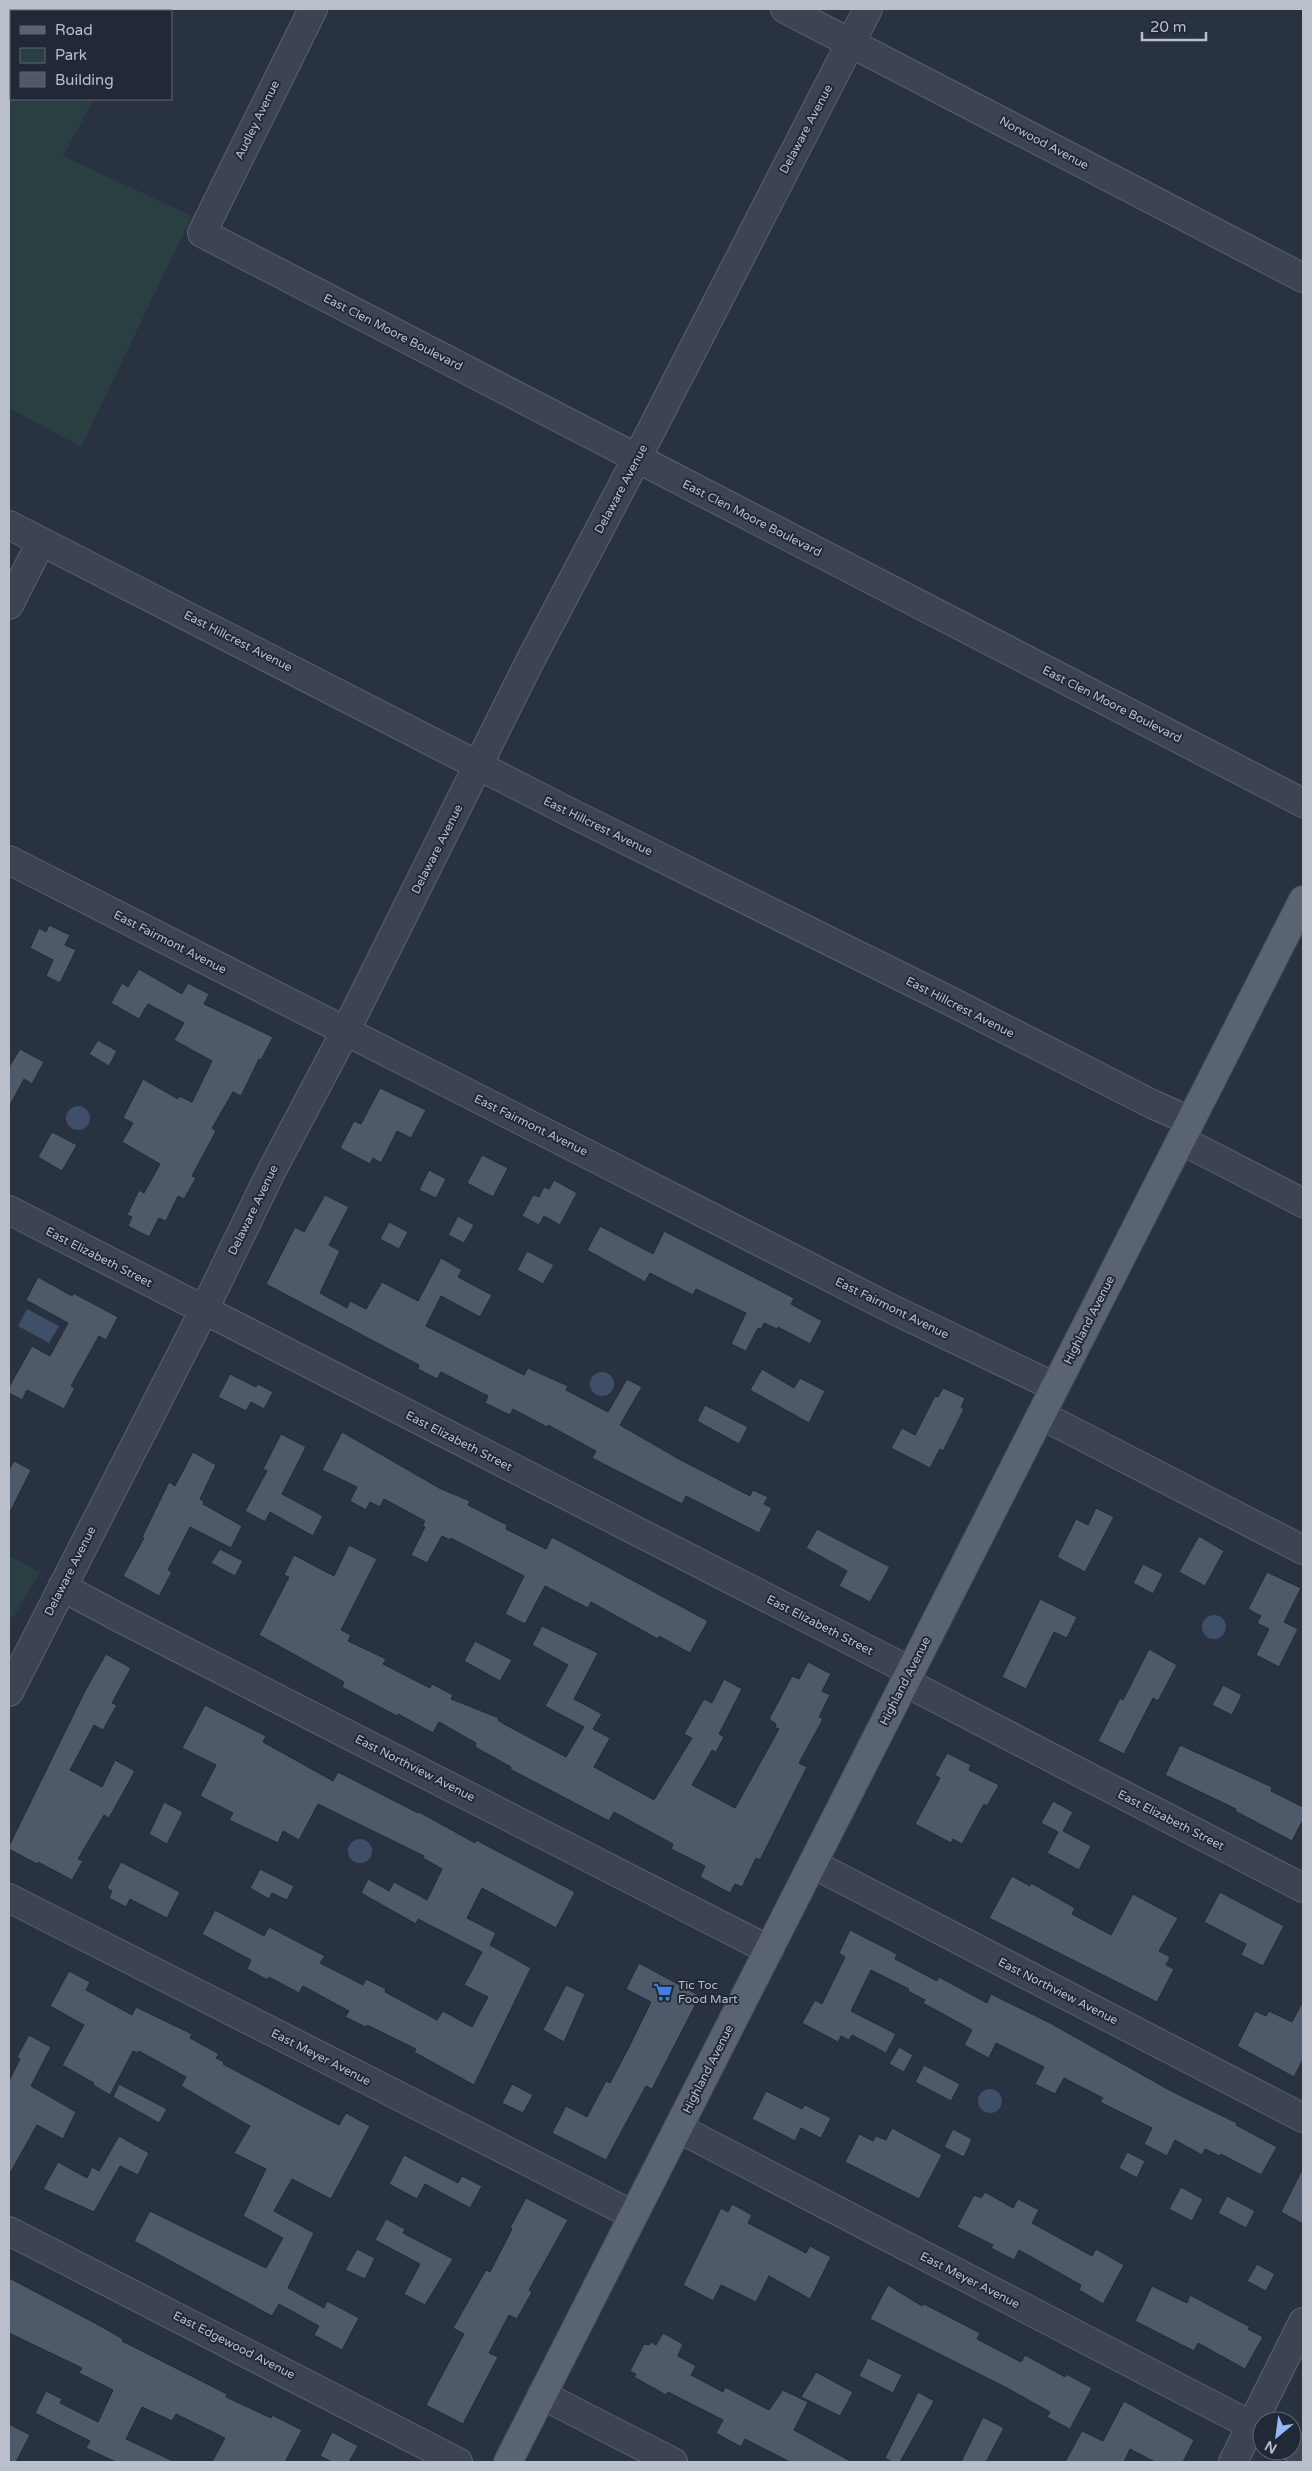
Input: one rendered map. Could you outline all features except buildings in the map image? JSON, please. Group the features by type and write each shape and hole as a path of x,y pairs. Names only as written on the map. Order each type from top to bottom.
{"main road":[{"name":"Highland Avenue","path":"508,2462 1303,900"}],"street":[{"name":"Audley Avenue","path":"202,233 313,9"},
{"name":"Norwood Avenue","path":"785,9 1303,278"},
{"name":"Delaware Avenue","path":"9,1692 204,1310 272,1170 345,1032 529,663 637,458 868,9"},
{"name":"East Clen Moore Boulevard","path":"202,233 1303,803"},
{"name":"East Hillcrest Avenue","path":"9,525 479,766 1152,1104 1186,1131 1303,1203"},
{"path":"9,605 41,542"},
{"name":"East Fairmont Avenue","path":"9,860 345,1032 731,1225 892,1309 1055,1387"},
{"name":"East Elizabeth Street","path":"9,1210 907,1677 1303,1888"},
{"path":"1041,1414 1303,1550"},
{"name":"East Northview Avenue","path":"62,1586 120,1618 769,1950"},
{"name":"East Northview Avenue","path":"813,1864 1303,2118"},
{"name":"East Meyer Avenue","path":"9,1898 633,2215"},
{"name":"East Meyer Avenue","path":"678,2128 1252,2425"},
{"name":"East Edgewood Avenue","path":"9,2231 458,2462"},
{"path":"1264,2411 1303,2322"},
{"path":"542,2395 673,2462"},
{"path":"1233,2462 1252,2435"}],"green space":[{"path":"9,9 143,9 10,10 10,100 93,100 63,156 192,216 81,447 9,408"},
{"path":"9,1556 40,1572 13,1618 9,1616"}],"water":[{"path":"78,1106 87,1109 90,1118 87,1127 78,1130 69,1127 66,1118 69,1109"},
{"path":"27,1309 59,1326 49,1343 18,1326"},
{"path":"602,1372 611,1375 614,1384 611,1393 602,1396 593,1393 590,1384 593,1375"},
{"path":"1214,1615 1219,1616 1225,1622 1225,1632 1219,1638 1214,1639 1209,1638 1203,1632 1202,1627 1203,1622 1209,1616"},
{"path":"360,1839 368,1843 372,1851 368,1859 360,1863 352,1859 348,1851 352,1843"},
{"path":"990,2089 998,2093 1002,2101 998,2109 990,2113 982,2109 978,2101 982,2093"}],"place":[{"name":"Tic Toc Food Mart","path":"663,1992"}]}
